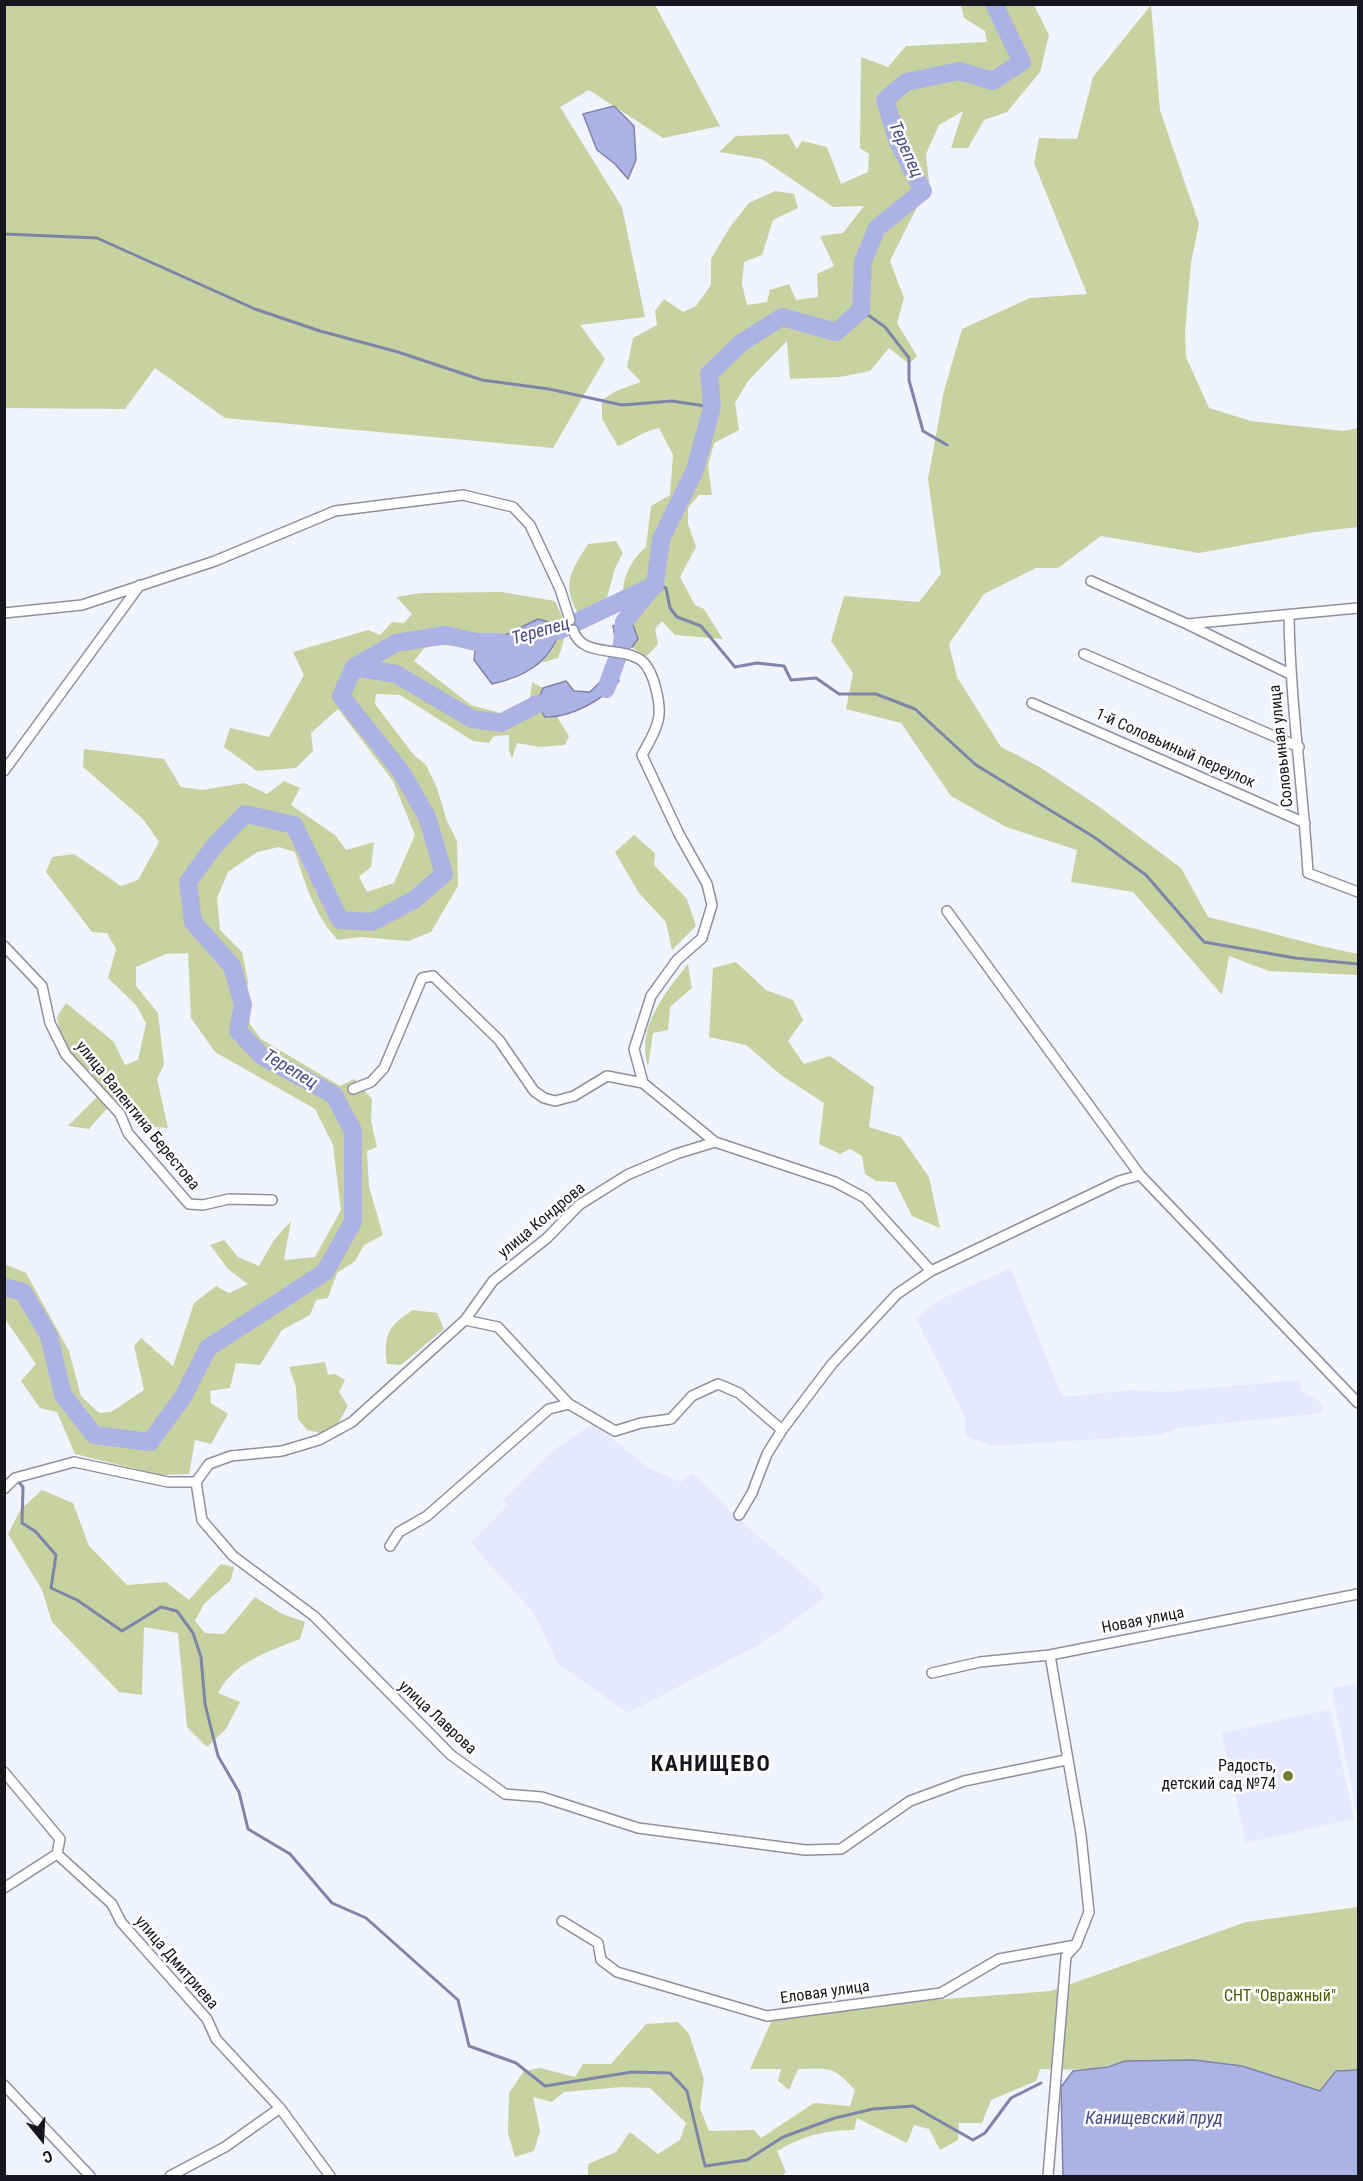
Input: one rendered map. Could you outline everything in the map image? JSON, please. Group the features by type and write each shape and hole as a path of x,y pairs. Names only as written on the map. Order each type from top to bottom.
{"street":[{"path":"4,613 82,605 215,561 335,511 463,495 513,507 530,525 560,589 570,620"},
{"path":"1091,581 1290,674"},
{"path":"4,771 140,585"},
{"path":"1187,624 1359,608"},
{"name":"Соловьиная улица","path":"1289,615 1290,674 1299,747 1308,873 1359,892"},
{"path":"573,630 575,636 586,646 627,654 642,661 657,687 659,720 642,755 678,834 707,884 712,905 702,938 677,960 651,996 634,1049 643,1083"},
{"path":"1084,654 1299,747"},
{"name":"1-й Соловьиный переулок","path":"1032,703 1305,823"},
{"path":"947,911 1140,1175 1359,1403"},
{"name":"улица Валентина Берестова","path":"4,946 42,986 50,1023 66,1055 120,1114 129,1133 189,1204 203,1205 229,1199 272,1200"},
{"path":"354,1089 371,1082 384,1068 422,978 433,976 499,1040 534,1091 544,1098 555,1101 574,1096 608,1076 643,1083 715,1142 835,1182 865,1198 931,1271"},
{"name":"улица Кондрова","path":"196,1482 209,1464 231,1456 282,1451 319,1440 352,1422 465,1320 493,1281 547,1238 579,1205 627,1175 676,1154 715,1142"},
{"path":"739,1515 752,1493 767,1454 782,1430 832,1364 897,1294 931,1271 1119,1181 1140,1175"},
{"path":"465,1320 498,1327 569,1404 615,1431 642,1423 671,1419 692,1396 718,1384 739,1393 782,1430"},
{"path":"390,1546 399,1532 427,1516 549,1409 569,1404"},
{"path":"4,1489 15,1478 74,1462 168,1482 196,1482"},
{"name":"улица Лаврова","path":"196,1482 202,1520 232,1556 314,1616 451,1755 505,1794 542,1797 638,1828 805,1850 841,1849 910,1801 964,1781 1066,1760"},
{"name":"Новая улица","path":"932,1673 980,1662 1050,1655 1359,1594"},
{"path":"1048,2176 1066,1956 1076,1945 1089,1912 1081,1835 1066,1760 1050,1655"},
{"path":"4,1772 60,1839 57,1854 4,1888"},
{"name":"улица Дмитриева","path":"57,1854 112,1904 121,1922 207,2019 216,2039 280,2108 330,2176"},
{"name":"Еловая улица","path":"562,1921 598,1943 601,1960 617,1972 768,2016 941,1993 999,1959 1076,1945"},
{"path":"4,2085 90,2176"},
{"path":"170,2176 225,2147 280,2108"}],"shaded area":[{"path":"1011,1268 1062,1397 1134,1390 1166,1392 1300,1380 1302,1391 1322,1403 1323,1413 1178,1428 1160,1435 993,1446 966,1437 966,1419 916,1318 943,1298"},
{"path":"594,1423 648,1468 681,1482 693,1473 734,1515 821,1590 825,1598 762,1643 628,1713 558,1664 535,1615 471,1543 508,1505 504,1499 552,1451"},
{"path":"1358,1683 1358,1820 1332,1688"},
{"name":"Радость, детский сад №74","path":"1330,1709 1354,1819 1246,1843 1222,1733"}],"green space":[{"path":"5,4 655,5 720,126 663,138 589,90 560,107 622,207 645,317 580,325 605,359 553,448 225,418 155,368 125,409 5,408"},
{"path":"961,5 1034,5 1049,35 1040,72 1007,112 984,120 968,148 951,148 963,111 939,125 926,154 929,183 890,261 904,298 897,323 917,356 909,364 889,348 870,371 840,377 790,379 787,341 748,381 735,403 739,430 714,443 708,466 712,495 699,495 688,508 688,524 696,547 680,577 695,605 704,609 723,639 675,635 662,621 655,629 658,644 646,657 632,647 638,639 624,612 622,599 624,582 634,559 646,547 651,506 670,495 673,455 659,428 618,446 602,419 602,400 616,391 641,382 627,367 633,338 657,325 655,311 664,299 683,312 696,306 711,285 711,259 730,227 749,203 775,191 794,194 798,208 773,220 762,255 744,262 742,284 747,305 767,302 770,290 789,284 796,300 818,297 817,274 834,266 820,236 843,233 864,206 833,207 762,159 719,152 736,136 788,134 797,149 802,141 827,147 841,184 868,172 869,154 860,148 861,57 888,67 906,46 987,42 985,31 964,18"},
{"path":"1151,5 1160,110 1199,224 1191,262 1185,332 1186,357 1209,408 1251,421 1343,431 1358,428 1358,527 1315,532 1199,553 1101,536 1058,568 1036,568 984,594 949,644 957,677 1001,747 1038,766 1101,808 1181,868 1208,917 1358,954 1358,975 1269,971 1229,956 1222,995 1133,892 1071,882 1077,850 1006,827 951,796 901,723 846,709 853,673 831,641 844,596 919,602 941,574 928,479 944,391 962,329 1030,298 1087,294 1034,163 1039,138 1077,139 1093,77"},
{"path":"616,541 623,553 615,568 601,620 586,625 570,593 571,575 588,544"},
{"path":"501,592 555,601 565,629 558,658 541,663 553,649 538,619 505,635 487,634 468,646 427,645 414,661 471,705 500,713 530,698 532,682 543,688 537,704 545,717 557,717 569,736 565,745 539,747 517,743 512,759 509,750 509,735 494,736 489,743 473,741 400,695 376,694 375,704 413,754 426,765 457,841 458,886 431,932 408,941 361,937 338,940 317,910 295,852 279,847 257,852 228,872 217,898 220,930 242,952 248,981 246,998 250,1024 261,1039 340,1086 354,1079 372,1099 371,1121 377,1147 367,1151 369,1187 383,1235 364,1245 355,1261 337,1273 328,1298 316,1300 310,1315 282,1330 260,1365 236,1363 230,1388 210,1391 211,1403 228,1414 211,1444 195,1440 189,1474 160,1475 75,1454 57,1412 40,1408 21,1381 36,1364 5,1319 4,1264 26,1273 69,1351 81,1396 99,1413 111,1412 144,1390 134,1346 141,1338 173,1366 194,1303 216,1286 229,1293 248,1284 228,1269 210,1245 224,1240 238,1257 259,1266 274,1240 291,1221 284,1260 315,1257 341,1210 333,1145 315,1109 215,1052 191,1018 188,953 166,954 136,967 136,986 158,1013 164,1065 157,1079 168,1128 142,1126 127,1103 109,1106 89,1129 68,1126 99,1095 61,1039 57,1017 66,1003 114,1042 125,1065 138,1060 146,1023 136,1005 108,978 116,949 107,933 92,932 46,872 52,857 74,854 121,886 138,880 159,842 143,819 83,767 84,749 164,759 181,787 203,790 244,783 267,794 284,781 300,788 291,805 335,835 346,850 374,842 371,867 359,877 367,892 394,883 415,835 393,781 338,709 311,733 313,751 296,768 257,771 224,747 230,728 269,737 304,675 293,652 368,630 380,635 392,622 404,623 412,614 396,597 421,593"},
{"path":"634,835 655,853 654,865 687,899 696,926 672,950 666,922 639,893 615,852"},
{"path":"736,962 766,990 793,1000 803,1020 788,1041 804,1064 830,1056 874,1087 869,1127 901,1137 929,1177 940,1228 912,1216 895,1182 876,1181 865,1174 862,1156 850,1149 840,1154 819,1144 824,1103 781,1075 746,1045 709,1037 713,968"},
{"path":"688,964 692,988 670,1007 668,1030 653,1033 648,1067 645,1053 646,1039 654,1012"},
{"path":"413,1310 437,1313 444,1329 401,1365 387,1364 386,1346 389,1332 398,1321"},
{"path":"325,1362 328,1375 335,1374 345,1380 339,1392 348,1406 337,1425 321,1433 307,1430 298,1419 296,1387 289,1367"},
{"path":"42,1490 73,1503 89,1546 127,1585 166,1582 189,1600 221,1564 234,1567 231,1580 204,1604 195,1621 205,1633 224,1634 255,1597 282,1614 305,1622 300,1639 253,1659 233,1673 225,1682 218,1693 240,1702 226,1729 207,1747 187,1727 178,1633 144,1627 142,1695 119,1692 52,1622 42,1590 8,1534 21,1509"},
{"name":"СНТ \"Овражный\"","path":"1358,1907 1358,2070 1336,2071 1320,2091 1242,2066 1125,2061 1072,2070 1040,2069 1036,2081 991,2100 982,2123 959,2123 958,2140 940,2150 929,2129 914,2125 907,2143 857,2118 854,2130 814,2135 795,2141 777,2151 786,2172 782,2176 588,2176 588,2164 616,2152 630,2132 658,2154 680,2140 686,2123 650,2088 622,2087 564,2092 552,2102 533,2097 540,2131 534,2151 515,2157 508,2133 509,2093 524,2071 540,2068 575,2077 583,2064 611,2064 646,2024 678,2022 689,2034 704,2079 700,2108 709,2131 754,2130 761,2138 814,2103 850,2106 855,2090 836,2072 830,2070 798,2069 789,2090 778,2081 781,2069 750,2069 772,2020 879,2004 1051,1991 1246,1922"}],"water":[{"path":"614,106 634,126 636,160 628,179 615,164 597,150 583,114"},
{"path":"538,619 552,623 560,630 550,651 543,660 525,673 492,684 474,660 476,642 487,634 505,635"},
{"path":"624,622 633,625 638,639 632,647 616,644 613,626"},
{"path":"616,666 619,681 604,695 575,711 555,717 545,717 537,704 543,688 566,681 574,691 590,692"},
{"name":"Канищевский пруд","path":"1194,2060 1242,2066 1320,2091 1336,2071 1358,2070 1358,2176 1063,2176 1061,2087 1073,2071 1108,2067 1125,2061"}],"waterway":[{"name":"Терепец","path":"539,636 560,630 655,585 661,539 695,470 712,407 709,374 741,343 782,317 836,332 861,310 863,261 877,228 923,191 898,142 885,100 906,82 959,71 993,81 1022,62 994,4"},
{"path":"4,234 97,238 255,309 482,380 549,389 622,405 672,401 712,407"},
{"path":"861,310 885,327 909,358 909,380 923,431 947,445"},
{"path":"655,585 666,588 670,608 677,617 701,626 735,667 757,663 784,666 791,680 816,678 839,694 876,694 915,709 976,765 1094,837 1146,875 1204,942 1295,958 1358,964"},
{"name":"Терепец","path":"606,689 622,645 624,622 651,589"},
{"name":"Терепец","path":"4,1287 23,1292 49,1336 63,1395 94,1435 150,1442 183,1397 208,1348 325,1272 353,1222 353,1131 334,1095 262,1056 238,1031 243,1005 232,966 193,922 188,882 215,845 245,814 294,825 340,920 372,922 414,900 444,874 427,817 402,773 341,696 354,667 396,643 446,635 476,642 500,642"},
{"name":"Терепец","path":"354,667 396,674 472,719 501,723 537,704 560,702"},
{"path":"17,1480 23,1487 22,1523 35,1531 56,1555 51,1588 77,1600 122,1631 161,1607 177,1611 193,1633 201,1657 205,1704 218,1756 239,1792 248,1829 290,1854 332,1903 366,1918 458,2000 469,2046 516,2063 545,2086 632,2072 670,2073 687,2091 705,2166 747,2160 783,2137 835,2118 873,2109 913,2106 973,2140 985,2133 1011,2098 1041,2083"}],"place":[{"name":"Радость, детский сад №74","path":"1288,1776"}],"district":[{"name":"КАНИЩЕВО","path":"711,1765"}]}
